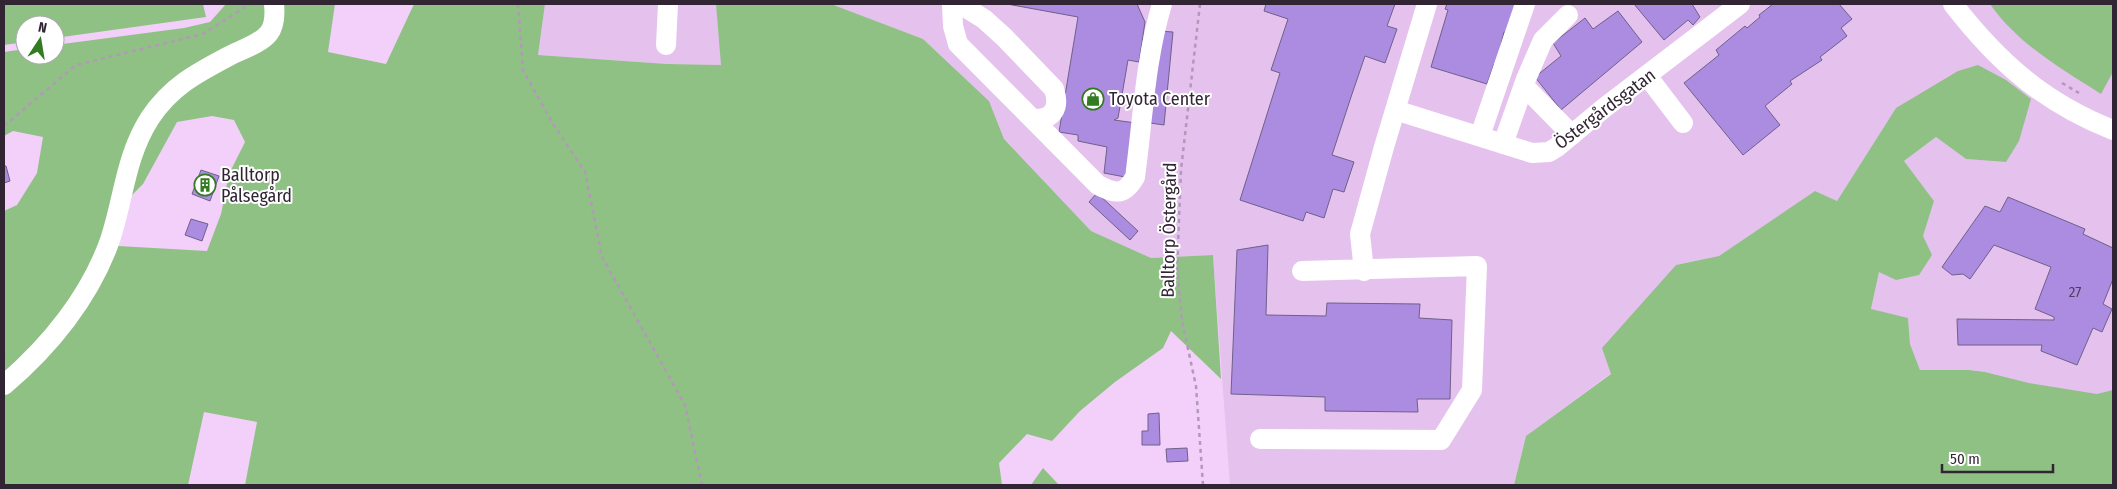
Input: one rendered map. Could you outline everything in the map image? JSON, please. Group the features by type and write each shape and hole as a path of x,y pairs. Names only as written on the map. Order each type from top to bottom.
{"street":[{"path":"4,385 61,327 95,276 110,239 130,162 150,119 162,102 179,85 196,73 256,42 269,33 275,19 274,4"},
{"path":"666,45 668,4"},
{"path":"952,4 953,26 958,44 1098,185 1112,192 1129,188 1135,177 1146,77 1154,31 1162,4"},
{"path":"960,4 984,19 1054,89 1057,100 1052,114 1044,120 1033,119"},
{"path":"1364,270 1360,234 1426,4"},
{"path":"1480,136 1525,4"},
{"name":"Östergårdsgatan","path":"1395,110 1532,153 1548,152 1558,147 1604,108 1648,76 1717,11 1740,4"},
{"path":"1953,4 1974,30 2021,78 2048,98 2084,119 2113,130"},
{"path":"1503,144 1543,40 1568,15"},
{"path":"1648,76 1683,123"},
{"path":"1524,86 1572,135"},
{"path":"1260,439 1442,440 1472,390 1477,266 1302,271"}],"path":[{"path":"4,125 76,65 203,34 250,4"},
{"path":"518,4 523,70 553,124 585,172 602,257 685,405 702,485"},
{"name":"Balltorp Östergård","path":"1200,4 1181,170 1177,268 1182,321 1196,386 1203,485"},
{"path":"2060,82 2084,96"}],"shaded area":[{"path":"545,4 716,4 722,65 667,64 538,55"},
{"path":"831,4 2113,4 2113,390 2097,395 2029,383 1985,372 1969,370 1920,370 1910,344 1908,318 1871,310 1879,271 1923,236 1934,201 1904,161 1936,137 1966,159 2005,162 2019,141 1896,108 1837,201 1815,191 1719,256 1676,265 1611,373 1526,436 1514,485 1230,485 1213,255 1151,258 1091,231 1004,139 989,101 923,39"}],"green space":[{"path":"4,4 203,4 206,17 65,37 65,15 15,15 15,43 4,45"},
{"path":"226,4 335,4 328,52 386,64 414,4 545,4 538,55 667,64 721,65 716,4 831,4 923,39 989,101 1004,139 1091,231 1151,258 1213,255 1221,379 1171,331 1163,348 1115,382 1080,411 1052,441 1027,434 999,463 1002,485 245,485 257,422 204,412 188,485 4,485 4,211 17,205 37,173 43,137 13,131 4,136 4,52 15,50 15,65 65,65 65,44 184,28 210,22","holes":["212,116 234,120 245,142 229,174 221,214 207,251 118,246 129,198 143,184 177,122"]},
{"path":"1990,4 2113,4 2113,72 2101,94 2055,65 2027,43 2013,31"},
{"path":"1978,65 2006,80 2031,99 2019,141 2006,162 1966,159 1936,137 1904,161 1934,201 1923,236 1932,255 1919,275 1896,280 1879,272 1871,309 1908,318 1910,344 1920,370 1969,370 1985,372 2029,383 2097,394 2113,390 2113,485 1514,485 1526,436 1611,374 1602,348 1676,265 1719,256 1815,191 1837,201 1896,108 1958,71"},
{"path":"1043,468 1059,485 1031,485"}],"building":[{"name":"Toyota Center","path":"1007,4 1137,4 1145,22 1139,62 1128,60 1118,118 1114,120 1136,123 1125,177 1104,173 1107,147 1078,141 1078,135 1059,132 1078,17"},
{"path":"1266,4 1395,4 1387,26 1397,29 1385,63 1365,56 1351,97 1332,155 1354,162 1344,192 1333,189 1324,218 1306,212 1303,221 1240,200 1280,73 1271,70 1288,19 1264,11"},
{"path":"1447,4 1516,4 1507,33 1504,32 1496,65 1494,64 1487,84 1431,67 1448,10 1445,9"},
{"path":"1634,4 1692,4 1700,17 1693,25 1688,20 1664,40"},
{"path":"1773,4 1839,4 1852,19 1841,28 1847,36 1820,57 1822,60 1790,81 1792,84 1765,106 1780,125 1743,155 1684,83 1719,55 1716,50 1745,26 1747,28"},
{"path":"1618,11 1642,42 1561,110 1535,77 1561,56 1553,43 1585,18 1593,29"},
{"path":"1159,31 1173,32 1164,125 1150,123"},
{"path":"4,166 6,166 10,181 4,183"},
{"name":"Balltorp Pålsegård","path":"201,170 219,176 210,201 192,194"},
{"path":"1097,193 1138,231 1130,240 1089,202"},
{"path":"2008,197 2085,229 2083,234 2113,248 2113,279 2103,304 2112,309 2102,332 2093,328 2077,365 2041,351 2042,345 1958,345 1957,319 2054,320 2054,317 2035,309 2051,267 1994,245 1970,279 1963,274 1952,275 1942,267 1985,206 2000,212"},
{"path":"191,219 208,224 202,241 185,235"},
{"path":"1268,245 1266,315 1326,316 1327,303 1420,304 1419,318 1452,320 1450,399 1417,399 1418,412 1325,411 1325,397 1231,394 1237,250"},
{"path":"1159,413 1160,445 1142,445 1142,431 1148,431 1148,414"},
{"path":"1187,448 1188,461 1167,462 1166,449"}],"place":[{"name":"Toyota Center","path":"1093,99"},
{"name":"Balltorp Pålsegård","path":"205,185"}]}
